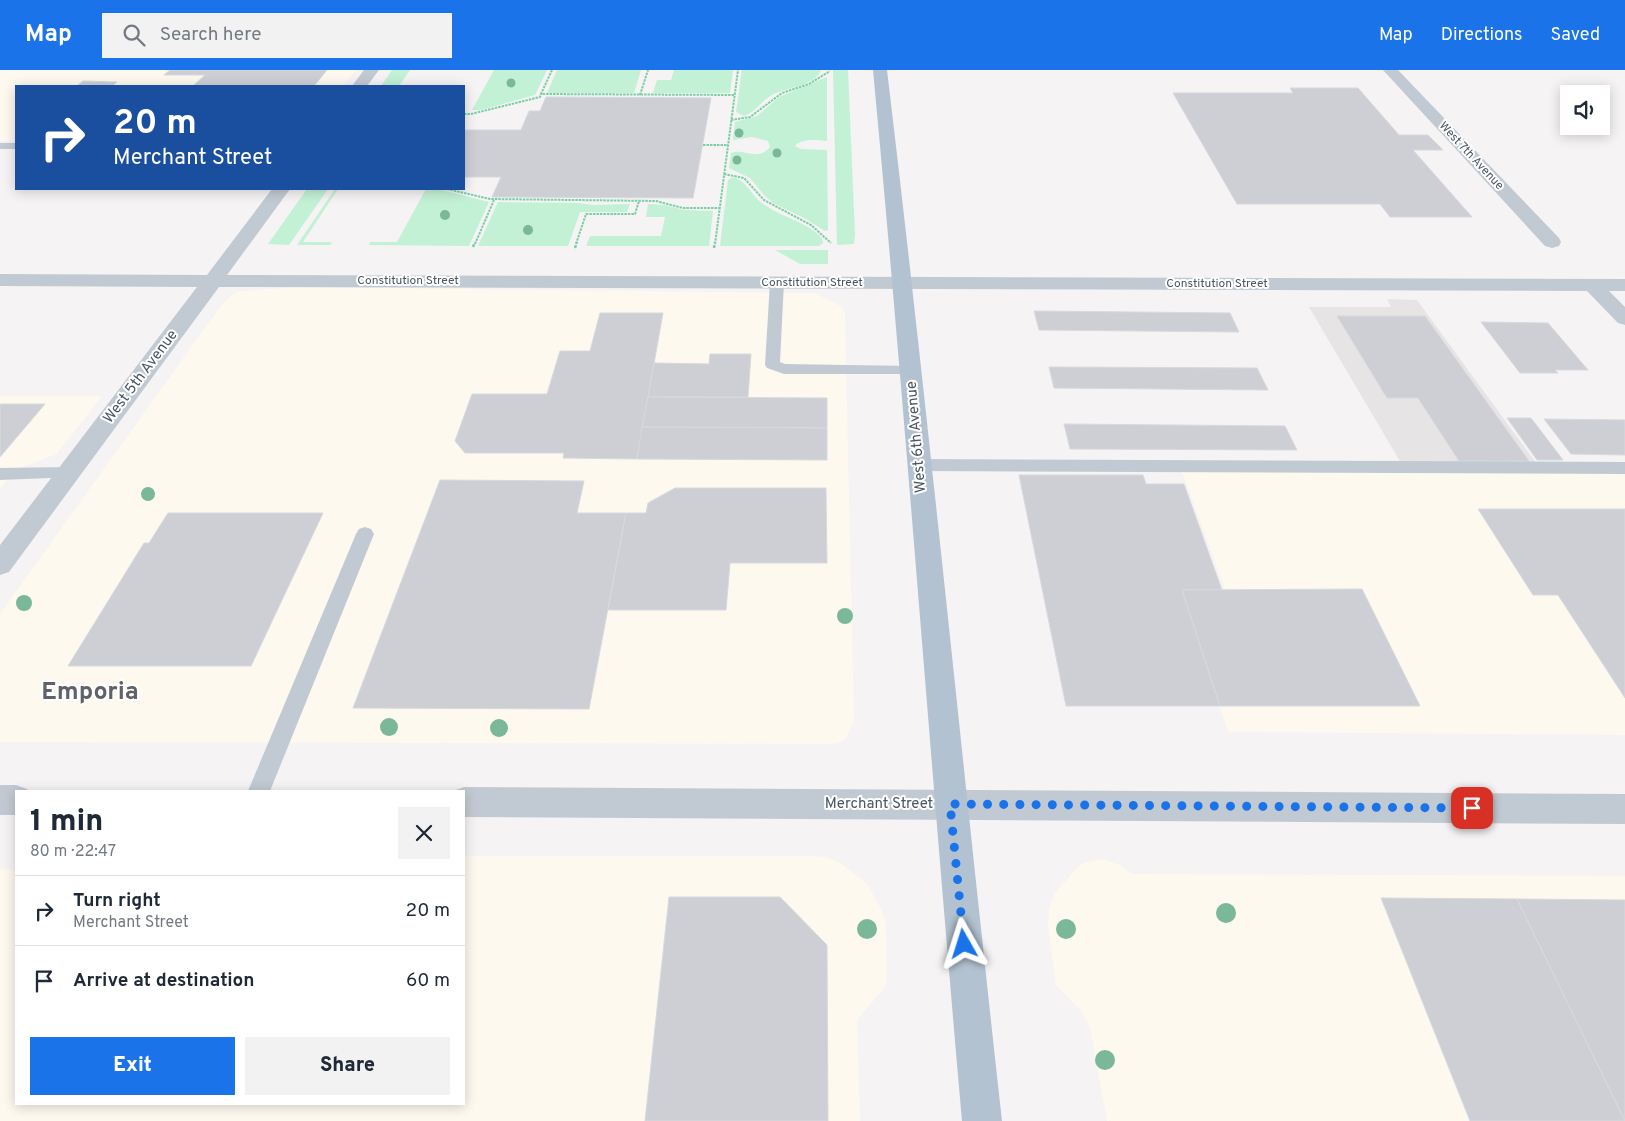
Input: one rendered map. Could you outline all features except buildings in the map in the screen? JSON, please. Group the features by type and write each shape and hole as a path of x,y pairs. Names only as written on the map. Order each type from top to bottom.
{"main road":[{"name":"West 6th Avenue","path":"880,70 903,283 950,804 982,1121"}],"street":[{"path":"360,85 372,70"},
{"name":"West 7th Avenue","path":"1390,70 1552,242"},
{"name":"West 5th Avenue","path":"0,565 280,190"},
{"name":"Constitution Street","path":"0,280 1625,285"},
{"path":"1592,285 1625,319"},
{"path":"0,800 15,800"},
{"name":"Merchant Street","path":"465,802 1625,809"}],"lane":[{"path":"0,146 15,146"},
{"path":"777,282 772,365 784,369 911,370"},
{"path":"919,465 1625,468"},
{"path":"0,474 68,473"},
{"path":"260,790 365,534"}],"path":[{"path":"465,114 540,97 552,70"},
{"path":"640,95 648,70"},
{"path":"714,248 738,70"},
{"path":"731,120 750,117 782,93 809,84 830,71"},
{"path":"541,94 734,95"},
{"path":"703,145 728,145"},
{"path":"724,174 744,178 764,200 812,225 832,243"},
{"path":"451,190 494,200 656,200 688,208 720,208"},
{"path":"473,248 494,200"},
{"path":"576,248 586,214 635,214 639,200"}],"shaded area":[{"path":"0,70 356,70 344,85 15,85 15,141 0,141"},
{"path":"298,287 814,293 839,305 845,313 854,720 847,737 841,742 831,744 0,742 0,614 222,304 240,291"},
{"path":"1387,299 1417,300 1536,463 1401,463 1309,307 1391,307"},
{"path":"0,396 102,396 57,454 17,469 0,489"},
{"path":"1178,461 1625,463 1625,735 1228,732 1182,590 1225,589"},
{"path":"465,856 815,856 829,858 841,863 868,885 881,909 886,924 887,976 885,987 857,1020 860,1121 0,1121 0,869 15,870 15,1105 465,1105"},
{"path":"1101,859 1120,865 1132,874 1625,876 1625,1121 1107,1121 1090,1027 1081,1011 1056,985 1048,925 1049,909 1054,895 1062,885 1081,864"}],"green space":[{"path":"392,70 410,70 400,85 382,85"},
{"path":"494,70 547,70 535,95 481,110 472,110"},
{"path":"557,70 641,70 634,93 547,93"},
{"path":"674,70 733,70 730,93 653,93 657,80 671,80"},
{"path":"742,70 821,70 812,80 772,95 752,112 744,116 736,112"},
{"path":"833,70 848,70 854,244 837,245"},
{"path":"827,77 827,141 806,141 795,146 801,149 827,150 828,230 825,231 806,219 773,203 750,178 729,168 731,153 761,154 770,147 768,141 752,137 733,140 735,122 757,116 779,97"},
{"path":"733,177 742,182 758,200 769,208 816,232 822,238 823,243 819,246 720,246 728,180"},
{"path":"306,190 327,190 289,245 268,244"},
{"path":"334,190 337,190 303,242 332,242 330,245 297,245"},
{"path":"425,190 442,190 489,202 469,246 369,245 370,242 397,242"},
{"path":"498,202 593,205 630,204 627,212 580,212 568,246 478,246"},
{"path":"648,204 665,205 684,210 713,211 709,246 586,246 590,236 661,236 665,217 646,217"},
{"path":"775,250 828,250 828,264 800,264"}],"district":[{"name":"Emporia","path":"90,693"}],"route":[{"path":"964,944 950,804 1142,807 1472,808"}]}
